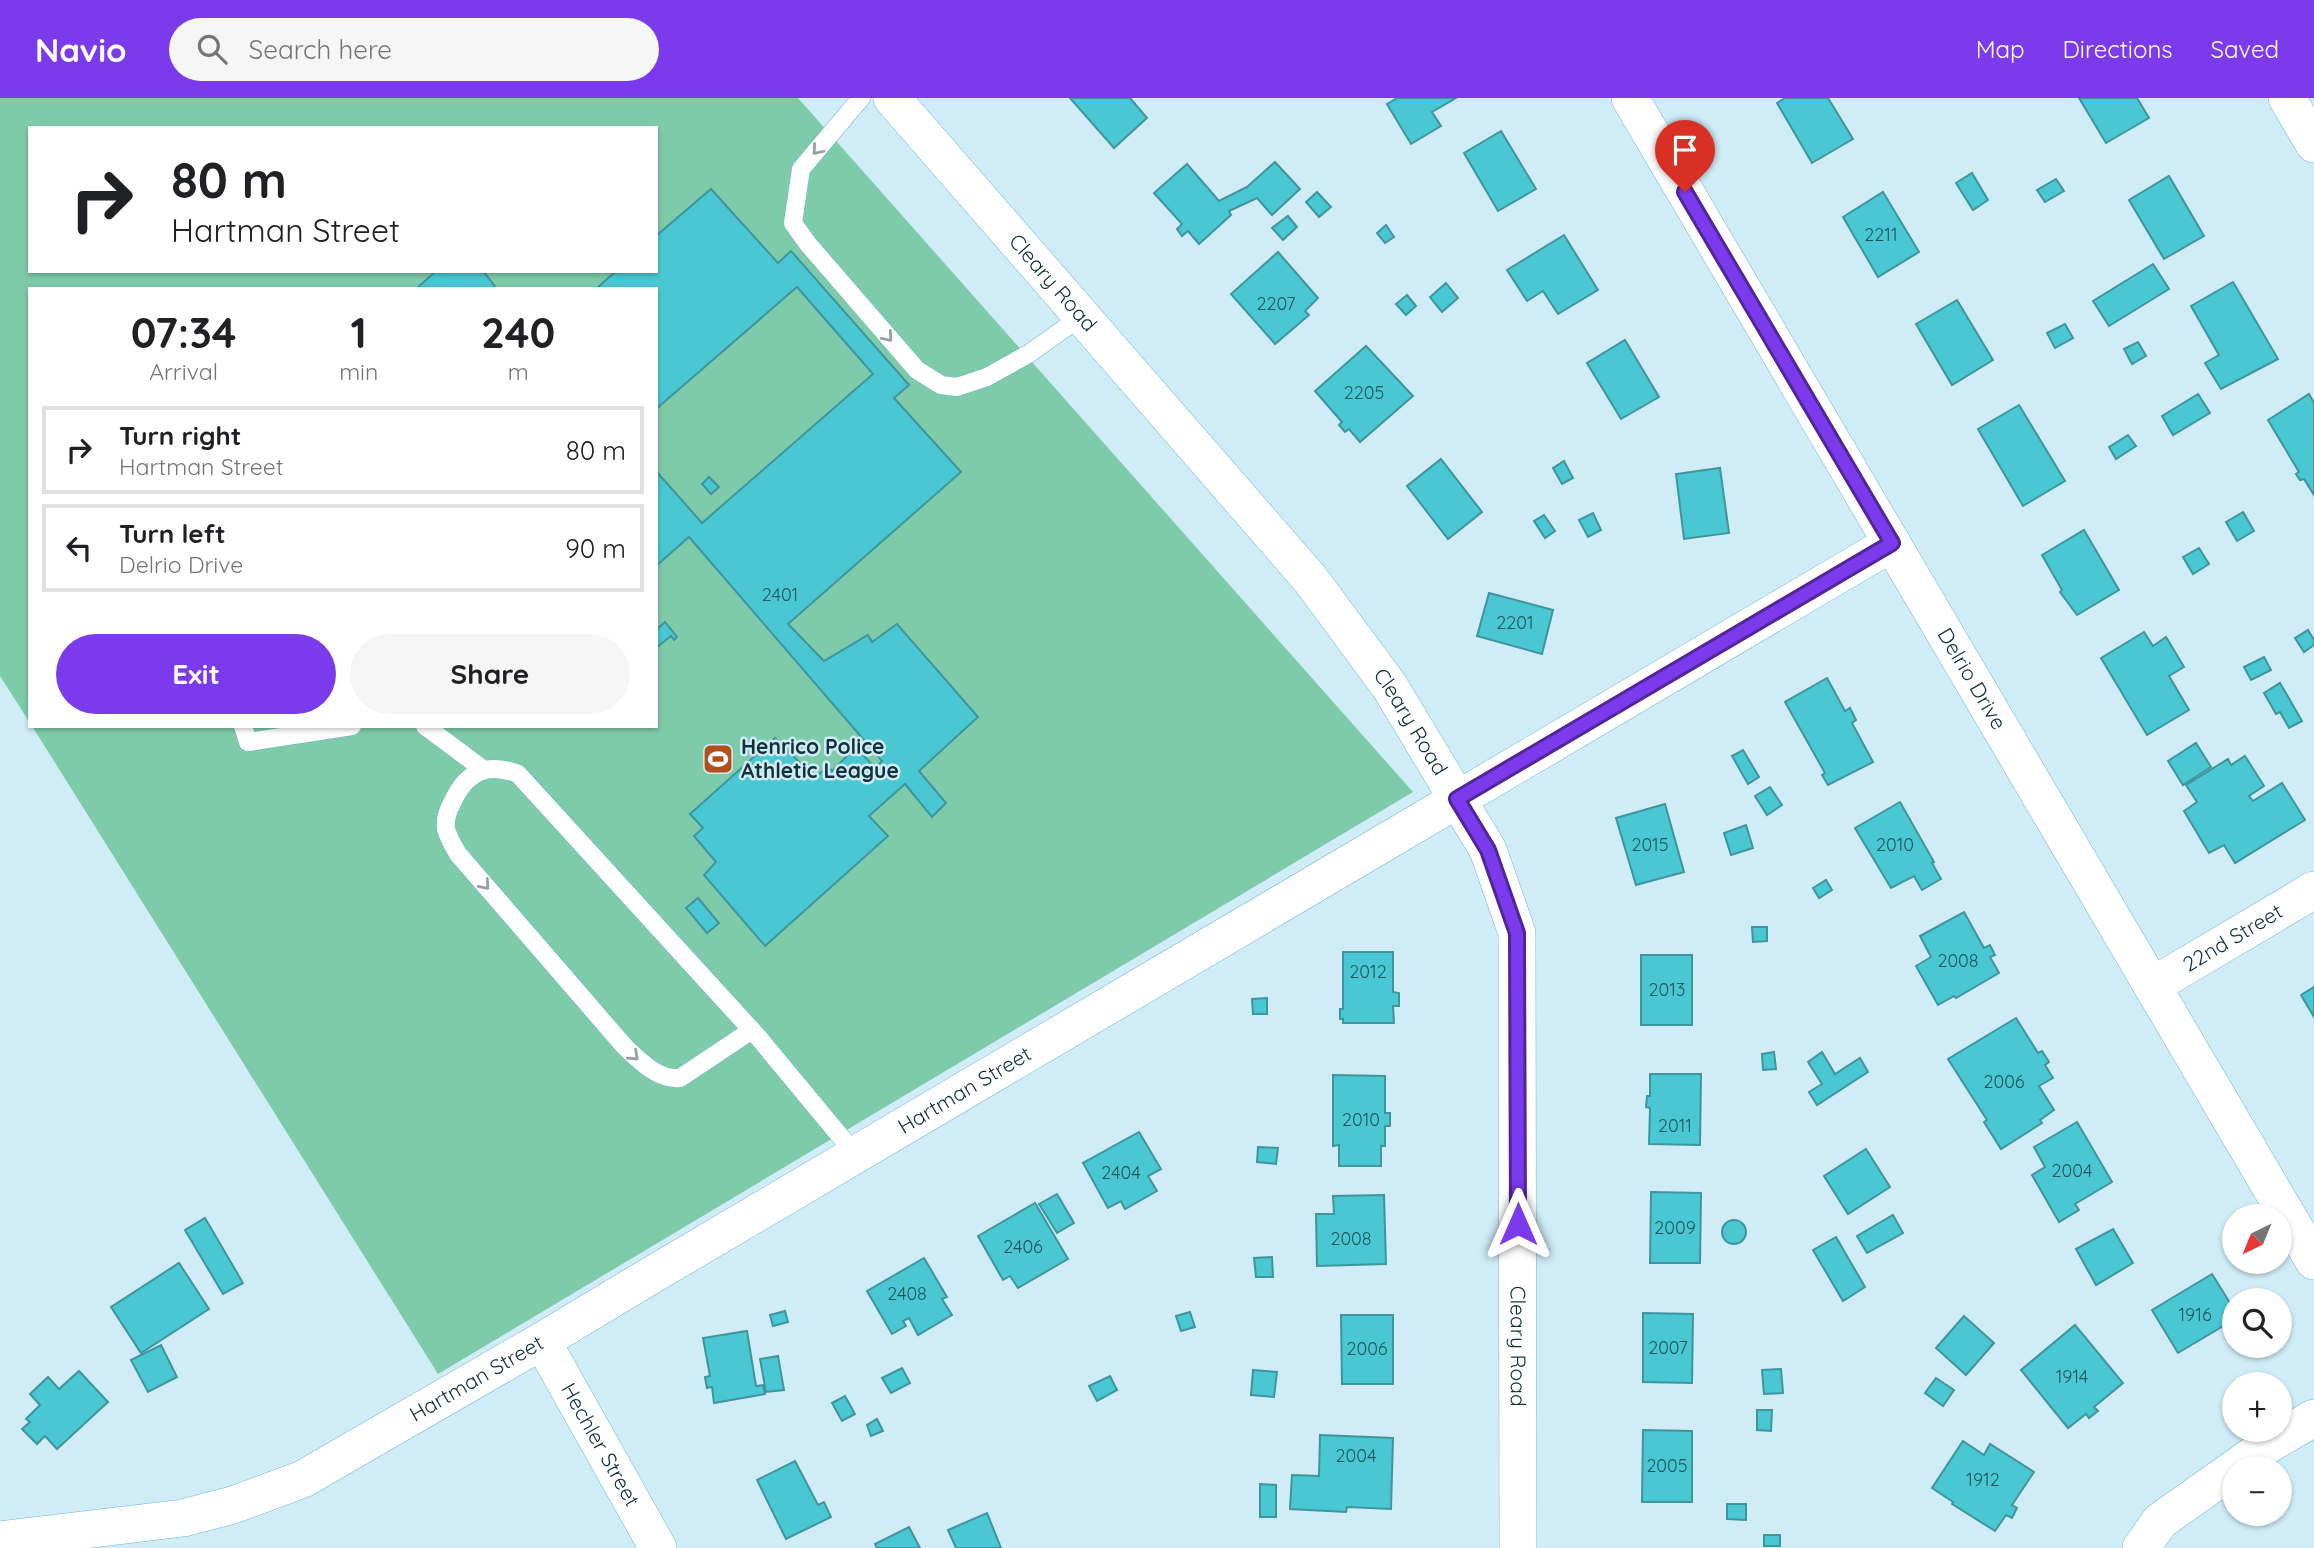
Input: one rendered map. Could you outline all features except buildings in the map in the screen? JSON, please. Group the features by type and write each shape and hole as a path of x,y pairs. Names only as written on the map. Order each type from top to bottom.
{"street":[{"name":"Cleary Road","path":"892,98 1311,580 1390,687 1488,850 1517,933 1518,1548"},
{"name":"Delrio Drive","path":"1630,98 2314,1261"},
{"path":"2287,98 2314,144"},
{"name":"Hartman Street","path":"0,1540 183,1518 233,1505 303,1479 542,1341 1892,543"},
{"name":"22nd Street","path":"2152,986 2314,890"},
{"name":"Hechler Street","path":"542,1341 658,1548"},
{"path":"2141,1548 2160,1521 2269,1444 2314,1418"}],"lane":[{"path":"861,98 801,169 793,223 807,244 917,370 941,385 957,387 967,384 987,377 1030,353 1082,316"},
{"path":"244,728 248,742 339,728"},
{"path":"428,728 484,769"},
{"path":"752,1030 680,1078 671,1079 646,1067 625,1047 458,854 446,829 447,812 457,792 470,777 484,769 501,768 518,774 752,1030 855,1154"}],"green space":[{"name":"Henrico Police Athletic League","path":"0,98 798,98 1413,792 438,1374 33,728 658,728 658,287 28,287 28,720 0,676"}],"place":[{"name":"Henrico Police Athletic League","path":"718,759"}],"route":[{"path":"1518,1224 1517,933 1488,850 1457,799 1892,543 1685,192"}]}
